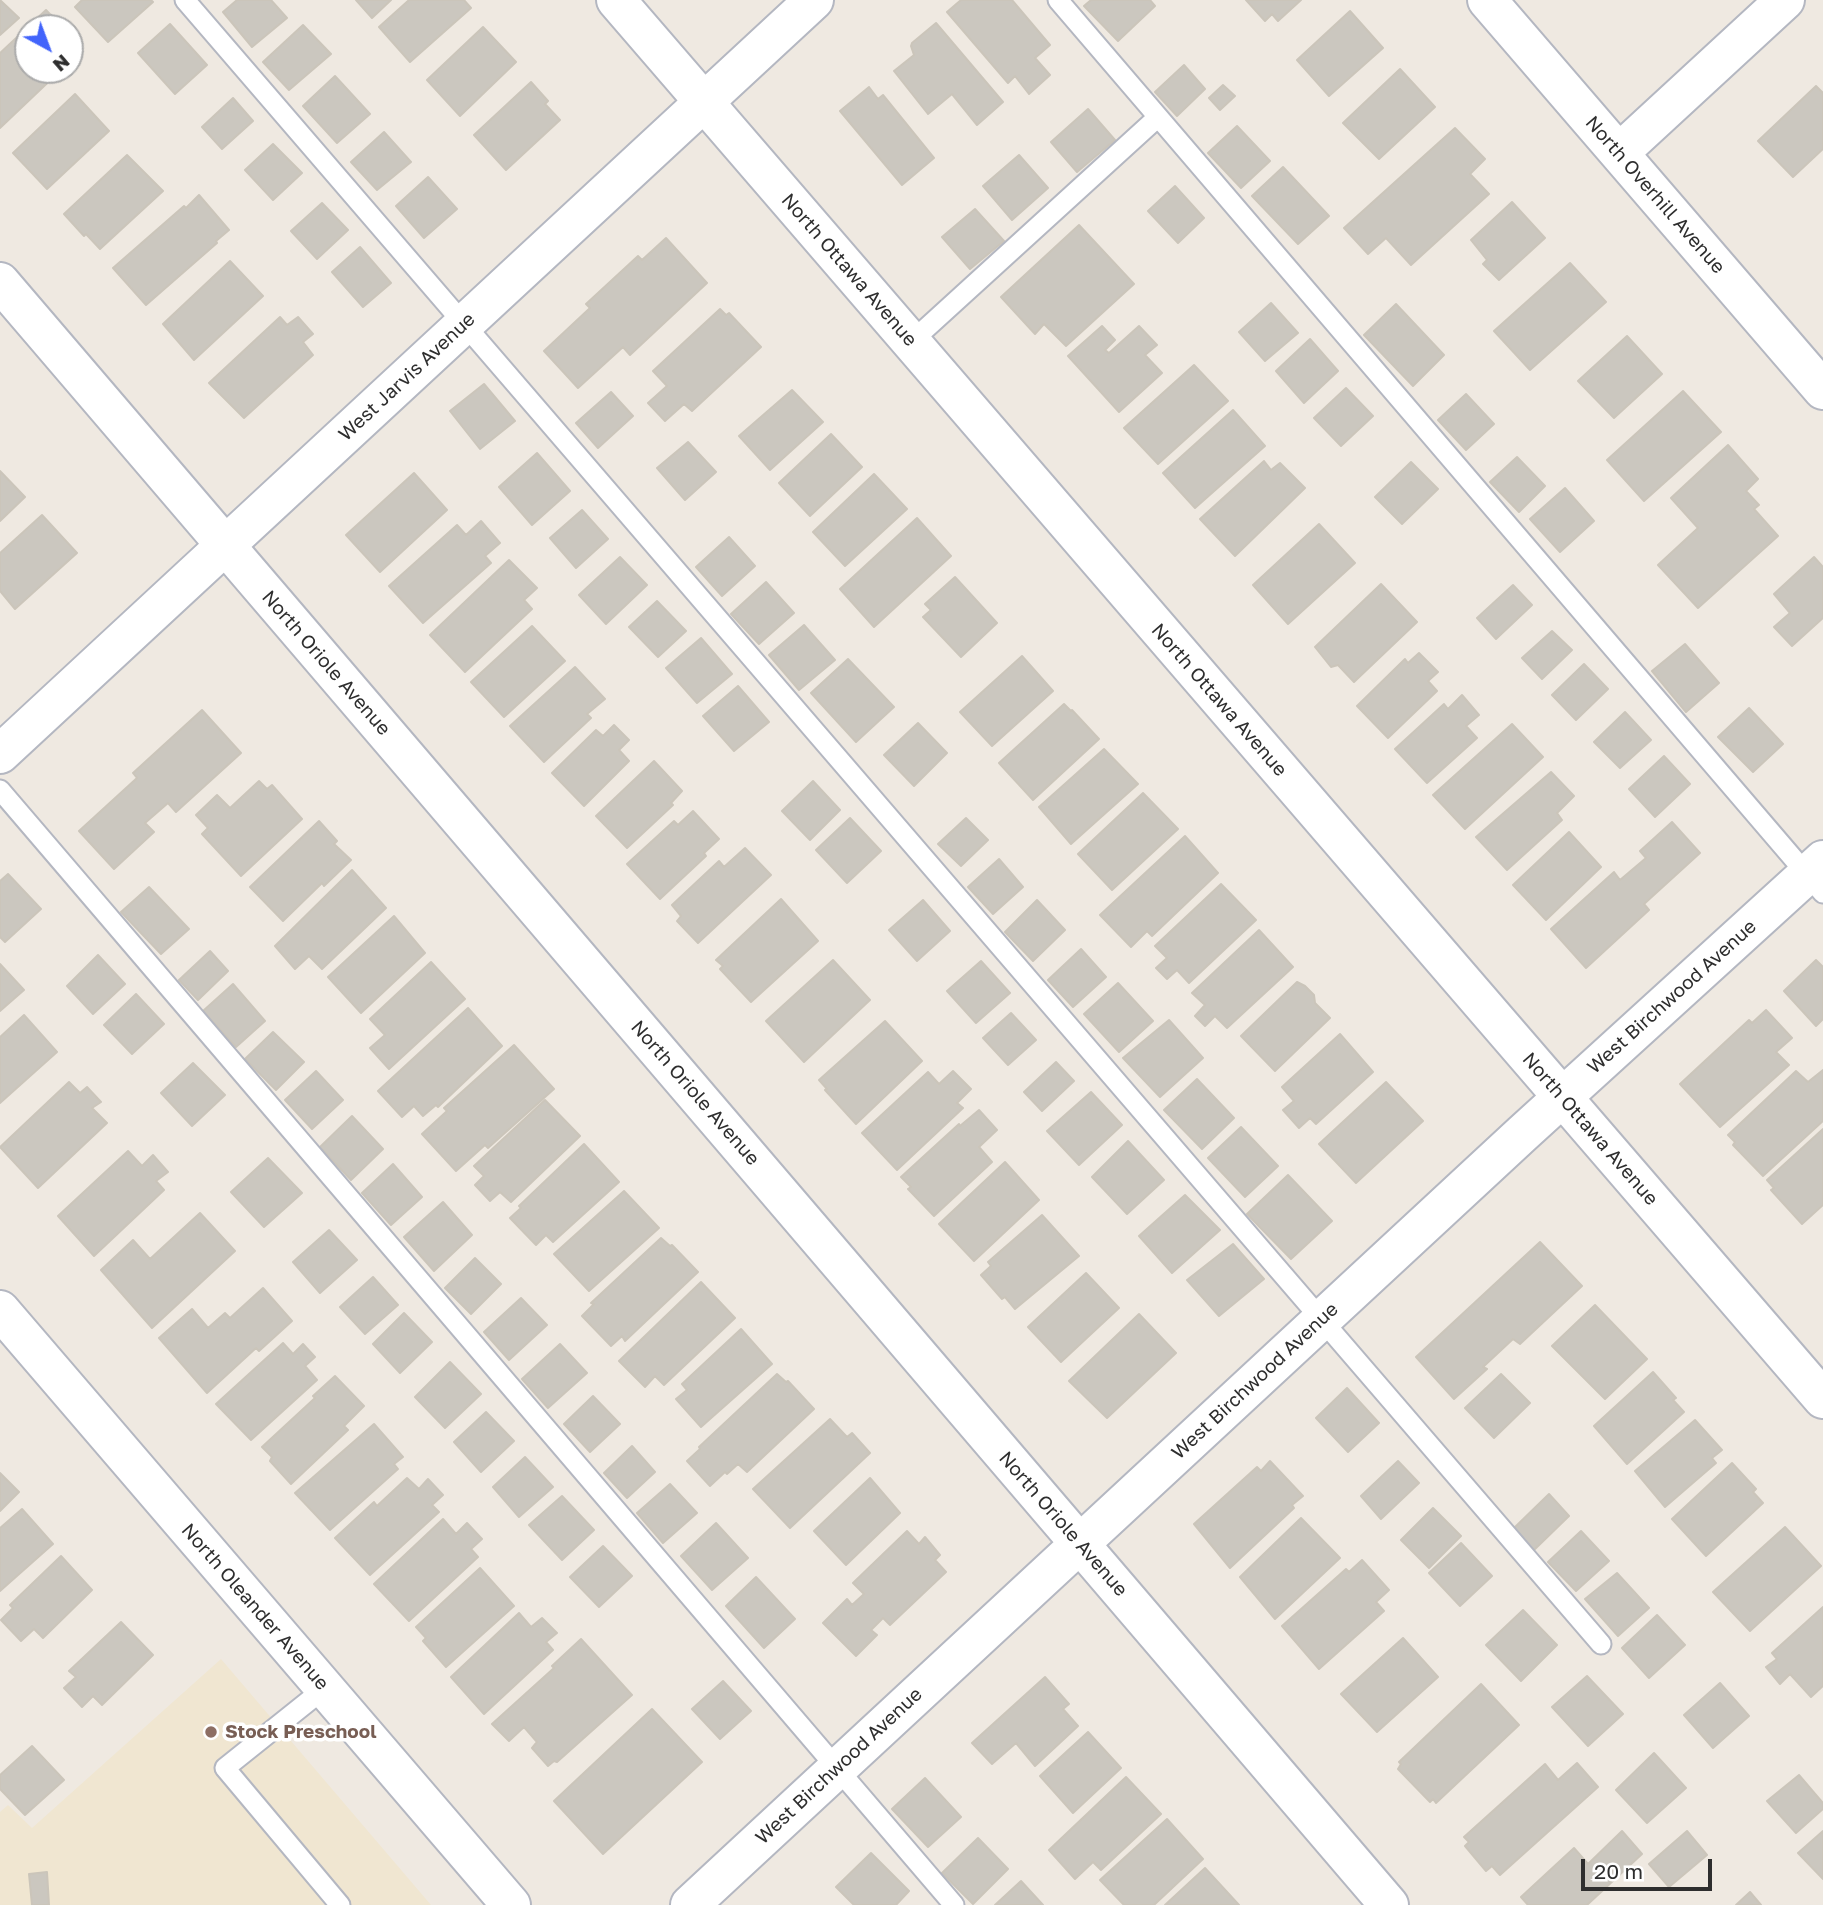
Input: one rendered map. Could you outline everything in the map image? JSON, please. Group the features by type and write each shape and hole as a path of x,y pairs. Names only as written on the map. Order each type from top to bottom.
{"street":[{"name":"North Ottawa Avenue","path":"616,0 1823,1399"},
{"name":"West Jarvis Avenue","path":"0,754 814,0"},
{"name":"North Overhill Avenue","path":"1487,0 1823,390"},
{"path":"1619,153 1785,0"},
{"name":"North Oriole Avenue","path":"0,282 1389,1905"},
{"name":"West Birchwood Avenue","path":"690,1905 1563,1097 1818,876"},
{"name":"North Oleander Avenue","path":"0,1310 511,1905"}],"lane":[{"path":"185,0 1601,1644"},
{"path":"1058,0 1818,876"},
{"path":"911,342 1158,117"},
{"path":"0,790 954,1905"},
{"path":"325,1688 225,1768 340,1905"}],"shaded area":[{"name":"Stock Preschool","path":"221,1659 431,1905 0,1905 0,1812 8,1805 32,1828"}],"building":[{"path":"0,0 15,14 14,22 0,35"},
{"path":"82,0 153,2 108,42 75,7"},
{"path":"237,0 271,0 287,18 252,47 223,12"},
{"path":"356,0 391,0 372,18"},
{"path":"409,0 464,0 471,8 410,62 379,27"},
{"path":"961,0 1012,0 1050,45 1035,58 1050,75 1029,94 1015,76 1008,83 947,12"},
{"path":"1091,0 1150,0 1155,6 1118,41 1084,6"},
{"path":"1246,0 1301,0 1278,21 1272,14 1265,21"},
{"path":"1350,11 1383,48 1329,96 1297,60"},
{"path":"936,23 1003,102 977,125 952,94 928,114 894,71 914,55 912,43"},
{"path":"170,24 207,65 175,94 138,53"},
{"path":"303,25 331,54 289,90 263,62"},
{"path":"483,27 516,62 460,116 427,80"},
{"path":"14,40 14,84 46,84 0,128 0,53"},
{"path":"1184,65 1205,89 1177,116 1155,92"},
{"path":"1400,69 1435,107 1379,159 1343,123"},
{"path":"335,76 370,114 337,143 303,106"},
{"path":"531,82 548,101 545,104 560,120 506,170 474,135"},
{"path":"1223,85 1235,96 1220,110 1209,98"},
{"path":"1816,86 1823,93 1823,149 1793,177 1758,141"},
{"path":"869,87 878,99 883,95 934,158 902,185 840,111"},
{"path":"75,94 109,131 47,189 13,153"},
{"path":"233,98 253,121 222,149 202,127"},
{"path":"1088,109 1115,140 1077,172 1051,142"},
{"path":"1237,126 1270,161 1241,188 1208,153"},
{"path":"1455,128 1485,159 1470,174 1489,194 1411,265 1386,238 1368,254 1344,228"},
{"path":"384,132 411,162 377,190 351,162"},
{"path":"273,144 302,173 273,200 245,170"},
{"path":"127,155 163,191 100,249 64,214"},
{"path":"1019,155 1048,188 1012,220 983,186"},
{"path":"1283,167 1329,216 1298,244 1252,196"},
{"path":"428,177 457,209 424,238 396,206"},
{"path":"1175,186 1204,218 1178,243 1148,211"},
{"path":"199,195 229,230 146,305 113,268"},
{"path":"1512,202 1545,238 1499,280 1483,264 1487,260 1471,240"},
{"path":"322,203 348,230 317,259 291,231"},
{"path":"975,209 1004,241 970,269 942,237"},
{"path":"1079,225 1134,284 1066,346 1044,324 1035,334 1001,297"},
{"path":"666,238 707,283 630,355 623,347 578,388 544,351 590,308 586,304 638,256 642,260"},
{"path":"360,247 391,283 363,307 332,272"},
{"path":"230,261 263,296 194,360 163,324"},
{"path":"1570,263 1606,302 1530,370 1494,331"},
{"path":"1271,303 1298,333 1265,361 1239,332"},
{"path":"1396,304 1444,355 1413,386 1364,335"},
{"path":"720,309 726,315 729,313 761,347 692,411 684,404 665,421 648,403 667,386 653,371"},
{"path":"280,317 287,325 298,317 313,334 303,342 313,355 244,418 209,383"},
{"path":"1102,326 1115,340 1105,350 1109,353 1139,326 1157,345 1145,355 1162,373 1119,412 1068,356"},
{"path":"1627,336 1662,374 1614,418 1578,381"},
{"path":"1310,339 1338,371 1304,403 1276,371"},
{"path":"1194,365 1228,401 1158,464 1124,428"},
{"path":"484,384 515,421 480,449 450,411"},
{"path":"1346,388 1373,416 1341,446 1314,418"},
{"path":"792,390 823,422 770,470 739,436"},
{"path":"1683,391 1721,432 1644,501 1607,460"},
{"path":"611,392 633,416 598,448 576,423"},
{"path":"1466,394 1494,424 1466,450 1438,420"},
{"path":"1233,410 1265,446 1195,508 1163,473"},
{"path":"831,434 862,467 810,516 779,483"},
{"path":"688,442 716,472 685,500 657,468"},
{"path":"1728,445 1758,479 1746,491 1759,505 1754,509 1778,536 1698,608 1658,565 1698,528 1671,498"},
{"path":"537,453 570,491 532,525 499,487"},
{"path":"1517,457 1545,486 1519,512 1490,482"},
{"path":"1264,461 1271,470 1280,463 1305,488 1235,556 1200,519"},
{"path":"1411,462 1438,489 1402,524 1375,497"},
{"path":"0,471 25,497 0,521"},
{"path":"414,473 447,510 380,572 346,535"},
{"path":"874,474 907,509 845,566 813,532"},
{"path":"1565,488 1594,521 1560,552 1530,519"},
{"path":"582,510 608,539 576,568 550,538"},
{"path":"42,515 77,553 15,609 0,591 0,553"},
{"path":"917,518 951,556 874,627 840,589"},
{"path":"481,521 500,543 485,556 491,563 423,623 389,586 457,525 466,535"},
{"path":"1319,524 1355,563 1288,624 1253,585"},
{"path":"729,537 755,566 722,596 696,567"},
{"path":"620,557 647,585 606,624 579,595"},
{"path":"1814,557 1823,567 1823,618 1792,646 1774,627 1790,613 1774,594"},
{"path":"509,560 537,588 524,600 532,609 465,672 430,635"},
{"path":"955,577 997,623 961,657 923,617 931,610 925,604"},
{"path":"766,582 794,613 759,644 731,614"},
{"path":"1381,584 1417,622 1354,682 1338,665 1331,667 1315,647"},
{"path":"1513,585 1532,605 1496,639 1477,618"},
{"path":"657,601 686,631 658,657 629,627"},
{"path":"804,625 835,660 799,690 769,655"},
{"path":"532,626 565,661 504,717 471,682"},
{"path":"1552,631 1572,650 1542,679 1522,658"},
{"path":"701,638 732,674 697,703 666,668"},
{"path":"1685,644 1719,683 1686,712 1652,671"},
{"path":"1419,653 1438,672 1428,681 1437,691 1388,738 1357,706 1405,659 1408,663"},
{"path":"1022,656 1053,691 992,746 960,712"},
{"path":"848,659 894,707 856,742 811,693"},
{"path":"1584,664 1608,689 1576,720 1552,695"},
{"path":"575,667 605,699 587,714 591,718 544,762 510,726"},
{"path":"738,686 769,722 734,751 703,716"},
{"path":"1462,695 1479,715 1466,726 1477,738 1427,783 1395,749 1444,704 1448,709"},
{"path":"1064,704 1099,739 1033,800 999,763"},
{"path":"1749,708 1783,744 1753,772 1718,737"},
{"path":"202,710 241,753 176,812 168,803 145,823 154,832 114,869 79,831 137,778 133,773"},
{"path":"1625,712 1651,740 1620,768 1594,742"},
{"path":"918,723 947,753 914,786 884,755"},
{"path":"1512,724 1543,757 1465,829 1433,795"},
{"path":"614,725 629,740 619,750 629,761 584,806 552,773 596,730 603,736"},
{"path":"1104,749 1138,784 1071,844 1039,807"},
{"path":"1664,756 1690,784 1655,817 1629,789"},
{"path":"654,761 682,791 671,803 673,805 627,848 596,816"},
{"path":"1551,772 1574,796 1557,813 1562,820 1507,870 1476,837"},
{"path":"259,781 267,789 272,785 302,819 241,876 202,834 208,828 196,815 217,795 230,808"},
{"path":"813,781 840,810 810,840 782,811"},
{"path":"1143,793 1178,829 1112,890 1078,854"},
{"path":"693,811 719,839 704,853 706,856 660,899 627,864 674,821 678,825"},
{"path":"850,818 881,851 847,883 816,850"},
{"path":"966,818 988,840 961,866 938,844"},
{"path":"319,821 337,841 334,844 351,860 324,886 322,883 283,921 250,887"},
{"path":"1672,822 1700,853 1644,904 1649,910 1586,968 1551,929 1614,872 1620,880 1646,858 1640,851"},
{"path":"1569,832 1601,867 1546,920 1513,885"},
{"path":"1185,836 1218,873 1152,936 1147,931 1131,947 1100,915"},
{"path":"745,848 771,875 698,943 677,921 681,916 672,905 719,861 724,867"},
{"path":"999,859 1023,887 993,914 968,887"},
{"path":"352,870 386,908 322,969 309,956 295,969 275,946"},
{"path":"8,874 41,909 5,942 0,937 0,881"},
{"path":"1221,884 1256,920 1189,983 1177,970 1167,979 1156,968 1167,958 1155,946"},
{"path":"149,887 189,929 161,954 121,912"},
{"path":"781,899 818,941 751,1002 720,969 723,966 716,960"},
{"path":"923,900 950,931 917,961 889,930"},
{"path":"1037,900 1065,930 1033,961 1005,932"},
{"path":"394,916 425,953 361,1013 328,977"},
{"path":"1259,930 1293,967 1227,1028 1215,1016 1205,1026 1195,1016 1205,1005 1192,993"},
{"path":"1081,949 1106,977 1073,1007 1048,980"},
{"path":"210,951 228,971 198,1000 179,980"},
{"path":"98,955 125,984 93,1014 67,986"},
{"path":"833,960 870,1000 804,1062 766,1021"},
{"path":"1816,960 1823,967 1823,1019 1816,1026 1784,991"},
{"path":"981,961 1010,993 976,1023 947,991"},
{"path":"431,962 465,999 389,1069 370,1048 385,1035 370,1019"},
{"path":"0,964 24,990 0,1011"},
{"path":"1297,982 1314,995 1315,1003 1330,1018 1275,1071 1241,1036"},
{"path":"1118,983 1153,1021 1119,1052 1084,1014"},
{"path":"233,984 265,1021 236,1047 203,1011"},
{"path":"136,994 164,1024 132,1054 104,1025"},
{"path":"468,1008 502,1046 438,1107 436,1105 423,1116 414,1106 402,1117 378,1091"},
{"path":"1766,1010 1792,1038 1776,1052 1789,1065 1720,1127 1680,1084 1749,1020 1752,1023"},
{"path":"1011,1013 1036,1040 1008,1065 983,1038"},
{"path":"24,1015 57,1052 0,1103 0,1037"},
{"path":"1169,1020 1203,1058 1160,1097 1123,1058"},
{"path":"885,1021 922,1061 856,1124 819,1080"},
{"path":"273,1032 304,1062 276,1090 245,1059"},
{"path":"1340,1034 1373,1072 1316,1124 1310,1118 1299,1128 1283,1110 1294,1101 1282,1087"},
{"path":"514,1045 554,1089 488,1148 485,1145 456,1171 422,1134 447,1111 444,1108"},
{"path":"1056,1062 1074,1081 1042,1111 1024,1092"},
{"path":"193,1063 225,1095 192,1126 161,1093"},
{"path":"1823,1070 1823,1121 1763,1176 1733,1145 1735,1142 1728,1135 1796,1071 1808,1082"},
{"path":"316,1071 343,1100 312,1129 285,1100"},
{"path":"953,1071 971,1089 957,1103 963,1108 897,1170 862,1133 928,1072 939,1084"},
{"path":"1197,1079 1234,1118 1202,1149 1164,1110"},
{"path":"69,1082 80,1093 87,1087 101,1102 92,1108 107,1123 38,1188 0,1147"},
{"path":"1386,1082 1423,1121 1356,1183 1319,1144"},
{"path":"1091,1092 1122,1125 1079,1165 1047,1131"},
{"path":"545,1100 580,1136 511,1202 500,1192 490,1201 475,1185 484,1176 474,1166"},
{"path":"979,1110 997,1130 979,1147 992,1162 934,1216 908,1189 911,1187 901,1177 959,1124 960,1126"},
{"path":"352,1116 383,1149 351,1180 320,1147"},
{"path":"1241,1127 1278,1166 1245,1197 1208,1158"},
{"path":"1823,1129 1823,1205 1802,1224 1771,1190 1774,1188 1767,1180"},
{"path":"1128,1141 1164,1180 1127,1214 1092,1177"},
{"path":"584,1144 619,1182 553,1242 546,1235 536,1245 510,1218 521,1208 519,1206"},
{"path":"128,1151 142,1166 153,1155 168,1172 156,1181 164,1190 94,1256 58,1216"},
{"path":"268,1158 302,1193 264,1227 231,1192"},
{"path":"1005,1162 1039,1200 974,1261 939,1224"},
{"path":"393,1164 422,1197 391,1225 362,1193"},
{"path":"1288,1175 1332,1221 1291,1259 1247,1214"},
{"path":"624,1191 659,1228 589,1291 554,1254"},
{"path":"1185,1195 1220,1230 1172,1273 1139,1236"},
{"path":"443,1202 472,1235 434,1271 404,1237"},
{"path":"200,1213 235,1251 152,1328 101,1270 133,1240 150,1259"},
{"path":"1042,1215 1079,1256 1015,1309 1005,1297 1002,1299 981,1275 991,1266 988,1262"},
{"path":"329,1230 357,1260 320,1293 293,1262"},
{"path":"661,1238 672,1245 698,1272 625,1341 622,1336 611,1346 582,1316 594,1304 591,1303"},
{"path":"1540,1242 1582,1286 1520,1344 1513,1339 1483,1367 1487,1369 1454,1399 1416,1357"},
{"path":"1233,1244 1264,1279 1219,1316 1187,1280"},
{"path":"475,1258 501,1284 471,1314 445,1288"},
{"path":"1086,1273 1119,1308 1061,1362 1028,1327"},
{"path":"373,1277 398,1305 365,1334 340,1307"},
{"path":"701,1282 735,1318 664,1385 655,1376 645,1387 619,1361"},
{"path":"263,1288 292,1321 259,1351 256,1348 207,1393 159,1338 192,1309 208,1328 225,1313 230,1318"},
{"path":"521,1298 547,1325 509,1360 484,1332"},
{"path":"1595,1305 1647,1359 1605,1399 1552,1346"},
{"path":"404,1313 432,1342 400,1373 373,1344"},
{"path":"1139,1314 1176,1353 1107,1418 1069,1381"},
{"path":"741,1329 772,1364 701,1427 676,1399 687,1390 682,1384"},
{"path":"283,1343 293,1354 303,1344 315,1357 305,1366 317,1380 251,1440 216,1404"},
{"path":"560,1344 587,1373 548,1408 522,1379"},
{"path":"450,1362 481,1394 445,1428 415,1397"},
{"path":"1653,1372 1676,1398 1673,1400 1684,1412 1627,1464 1594,1426"},
{"path":"777,1374 788,1381 814,1409 747,1472 738,1464 710,1486 687,1461"},
{"path":"1501,1374 1530,1403 1494,1438 1465,1408"},
{"path":"335,1376 364,1406 344,1426 348,1430 291,1484 270,1461 272,1457 262,1447"},
{"path":"1347,1388 1379,1423 1348,1452 1316,1418"},
{"path":"593,1396 620,1424 590,1452 564,1424"},
{"path":"486,1412 514,1441 481,1472 454,1442"},
{"path":"830,1419 847,1437 852,1433 870,1453 790,1528 753,1489"},
{"path":"1695,1420 1722,1450 1712,1458 1716,1463 1665,1507 1635,1471"},
{"path":"374,1424 403,1457 394,1464 398,1469 330,1530 295,1493"},
{"path":"632,1446 655,1472 627,1498 604,1473"},
{"path":"525,1457 553,1487 519,1517 493,1487"},
{"path":"1270,1461 1303,1496 1292,1505 1294,1508 1230,1568 1194,1524 1257,1467 1261,1471"},
{"path":"1398,1461 1419,1483 1381,1519 1361,1496"},
{"path":"1732,1463 1756,1489 1753,1492 1763,1503 1706,1556 1672,1519"},
{"path":"0,1473 19,1492 0,1511"},
{"path":"407,1478 419,1489 428,1479 443,1495 432,1505 439,1512 370,1575 335,1538 374,1502 377,1506"},
{"path":"870,1478 900,1513 846,1565 814,1531"},
{"path":"670,1484 697,1513 663,1543 637,1513"},
{"path":"1549,1494 1569,1516 1534,1550 1513,1529"},
{"path":"562,1496 594,1530 562,1560 529,1525"},
{"path":"1433,1508 1461,1536 1429,1568 1401,1540"},
{"path":"22,1509 53,1544 0,1591 0,1528"},
{"path":"1301,1518 1340,1558 1275,1619 1240,1577"},
{"path":"443,1519 456,1534 467,1523 482,1539 471,1549 478,1557 409,1621 374,1584"},
{"path":"716,1523 748,1558 712,1590 681,1556"},
{"path":"1785,1527 1821,1566 1750,1631 1713,1592"},
{"path":"907,1531 919,1544 925,1537 940,1555 935,1560 946,1572 890,1625 883,1618 871,1630 877,1635 856,1656 823,1623 847,1599 852,1605 864,1594 853,1583"},
{"path":"1581,1531 1609,1561 1576,1591 1548,1562"},
{"path":"1461,1543 1492,1576 1460,1606 1429,1573"},
{"path":"603,1546 632,1576 599,1607 570,1577"},
{"path":"61,1556 92,1590 43,1638 34,1629 21,1641 1,1620 13,1608 10,1605"},
{"path":"1362,1560 1389,1590 1376,1602 1384,1611 1319,1669 1282,1626 1346,1569 1349,1572"},
{"path":"480,1568 514,1606 446,1667 423,1641 426,1638 416,1627"},
{"path":"1617,1573 1649,1608 1618,1636 1585,1599"},
{"path":"756,1577 795,1619 764,1648 726,1606"},
{"path":"1823,1607 1823,1686 1811,1697 1790,1674 1780,1684 1766,1667 1777,1659 1772,1653"},
{"path":"1523,1610 1557,1645 1521,1681 1486,1645"},
{"path":"519,1613 531,1627 542,1618 557,1633 546,1642 553,1650 484,1714 451,1677"},
{"path":"1657,1615 1685,1645 1649,1678 1622,1648"},
{"path":"121,1622 153,1655 102,1705 93,1696 82,1707 64,1688 76,1677 69,1671"},
{"path":"1403,1638 1438,1677 1377,1732 1341,1694"},
{"path":"581,1639 632,1695 557,1762 554,1761 548,1766 532,1748 537,1742 524,1727 509,1741 492,1724 554,1668 552,1666"},
{"path":"1587,1676 1623,1714 1588,1746 1552,1707"},
{"path":"1045,1677 1069,1704 1063,1709 1078,1726 1035,1766 1016,1743 992,1764 972,1743"},
{"path":"723,1681 751,1711 720,1739 692,1709"},
{"path":"1720,1683 1749,1716 1713,1748 1684,1715"},
{"path":"1481,1684 1519,1725 1436,1803 1433,1799 1430,1802 1398,1769 1401,1764 1399,1762"},
{"path":"652,1709 702,1762 603,1854 554,1801"},
{"path":"1088,1732 1121,1768 1073,1813 1040,1776"},
{"path":"32,1746 64,1780 25,1815 0,1789 0,1775"},
{"path":"1654,1753 1686,1788 1647,1823 1616,1790"},
{"path":"1577,1763 1598,1787 1500,1875 1492,1866 1486,1871 1465,1846 1469,1842 1464,1837 1545,1764 1558,1780"},
{"path":"1799,1775 1823,1803 1823,1809 1796,1833 1767,1801"},
{"path":"1126,1777 1161,1814 1101,1870 1093,1862 1075,1879 1049,1850"},
{"path":"925,1778 961,1817 928,1847 892,1809"},
{"path":"1167,1819 1203,1859 1154,1905 1124,1905 1100,1880"},
{"path":"1622,1831 1642,1854 1587,1905 1528,1905 1521,1897 1574,1848 1588,1864"},
{"path":"1687,1831 1707,1855 1669,1887 1649,1864"},
{"path":"1823,1831 1823,1879 1798,1853"},
{"path":"978,1838 1008,1869 973,1904 942,1873"},
{"path":"871,1853 909,1891 896,1905 854,1905 836,1887"},
{"path":"1205,1868 1239,1905 1165,1905"},
{"path":"47,1872 49,1905 32,1905 29,1874"},
{"path":"1021,1881 1043,1905 995,1905"},
{"path":"1750,1892 1761,1905 1736,1905"}],"place":[{"name":"Stock Preschool","path":"211,1732"}]}
